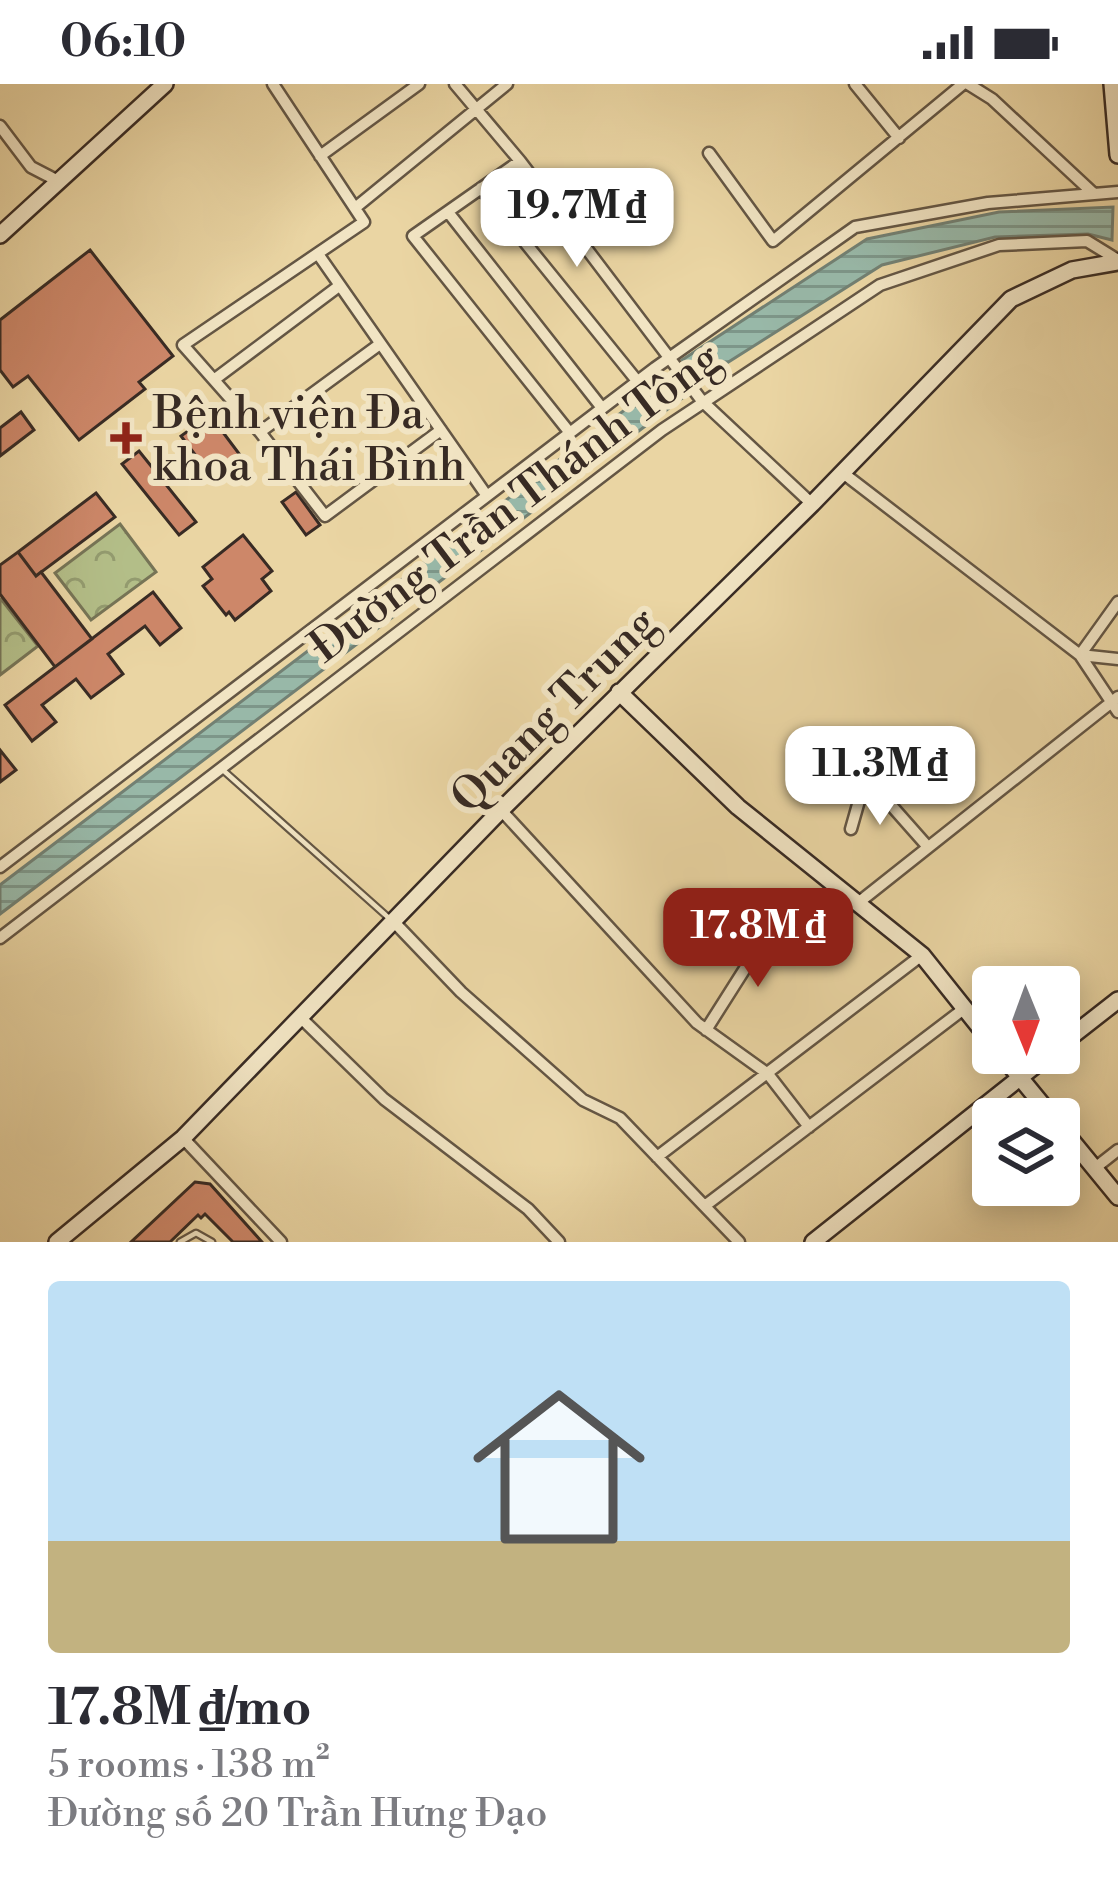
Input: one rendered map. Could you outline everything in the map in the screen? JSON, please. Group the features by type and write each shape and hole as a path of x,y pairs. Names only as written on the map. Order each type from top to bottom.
{"main road":[{"path":"0,235 165,84"},
{"path":"1112,84 1118,155"},
{"name":"Quang Trung","path":"57,1242 183,1138 1011,299 1072,270 1118,261"},
{"path":"619,692 738,807 922,955 972,1017"},
{"path":"1080,1030 1118,1000"},
{"path":"1018,1074 1037,1098"},
{"path":"813,1242 1024,1074"},
{"path":"1080,1151 1118,1196"}],"street":[{"path":"273,84 364,222 183,345 260,432 325,516 441,430"},
{"path":"320,156 419,84"},
{"path":"454,84 520,161 699,397 812,504"},
{"path":"355,208 507,84"},
{"path":"855,84 899,138"},
{"path":"709,154 773,241 966,84 992,99 1094,194"},
{"path":"0,126 31,167 58,181"},
{"path":"520,161 413,236 570,433"},
{"path":"481,188 638,382"},
{"path":"0,867 602,408 855,226 988,202 1118,192"},
{"path":"448,212 602,408"},
{"name":"Đường Trần Thánh Tông","path":"0,938 699,397 880,285 1000,245 1087,241 1118,261"},
{"path":"317,254 487,496"},
{"path":"214,380 340,286"},
{"path":"260,432 380,344"},
{"path":"843,473 1080,655 1116,704 857,903"},
{"path":"1080,655 1118,602"},
{"path":"1080,655 1118,659"},
{"path":"851,829 875,742"},
{"path":"867,778 928,848"},
{"path":"502,810 706,1030 767,1074 808,1127"},
{"path":"395,923 461,992 584,1100 620,1118 740,1242"},
{"path":"706,1030 772,926"},
{"path":"657,1157 922,955"},
{"path":"706,1205 965,1008"},
{"path":"302,1019 384,1099 528,1209 559,1242"},
{"path":"183,1138 281,1242"},
{"path":"1094,1168 1118,1150"}],"lane":[{"path":"220,768 395,923"},
{"path":"180,1242 196,1233 212,1242"}],"green space":[{"path":"120,524 156,572 91,620 55,573"},
{"path":"0,600 38,646 0,675"}],"shaded area":[{"path":"1113,207 1112,240 1088,234 995,237 882,265 700,380 682,360 867,239 999,212"},
{"path":"672,374 689,393 0,914 0,885"}],"building":[{"path":"90,250 173,356 139,382 145,389 79,440 28,376 13,387 0,370 0,320"},
{"path":"21,412 34,430 0,456 0,428"},
{"path":"210,415 240,455 211,476 181,436"},
{"path":"139,451 196,522 179,535 122,464"},
{"path":"296,492 320,525 306,535 282,502"},
{"path":"96,493 115,517 36,576 18,552"},
{"path":"243,535 272,571 262,579 271,591 235,620 203,586 212,579 203,567"},
{"path":"18,552 36,576 41,572 92,639 55,667 0,594 0,565"},
{"path":"153,592 181,628 160,645 145,626 108,654 123,674 91,698 76,679 42,705 56,722 32,741 5,705"},
{"path":"0,750 16,770 0,782"},
{"path":"195,1182 210,1184 262,1242 233,1242 205,1214 170,1242 131,1242"}],"place":[{"name":"Bệnh viện Đa khoa Thái Bình","path":"126,438"}]}
